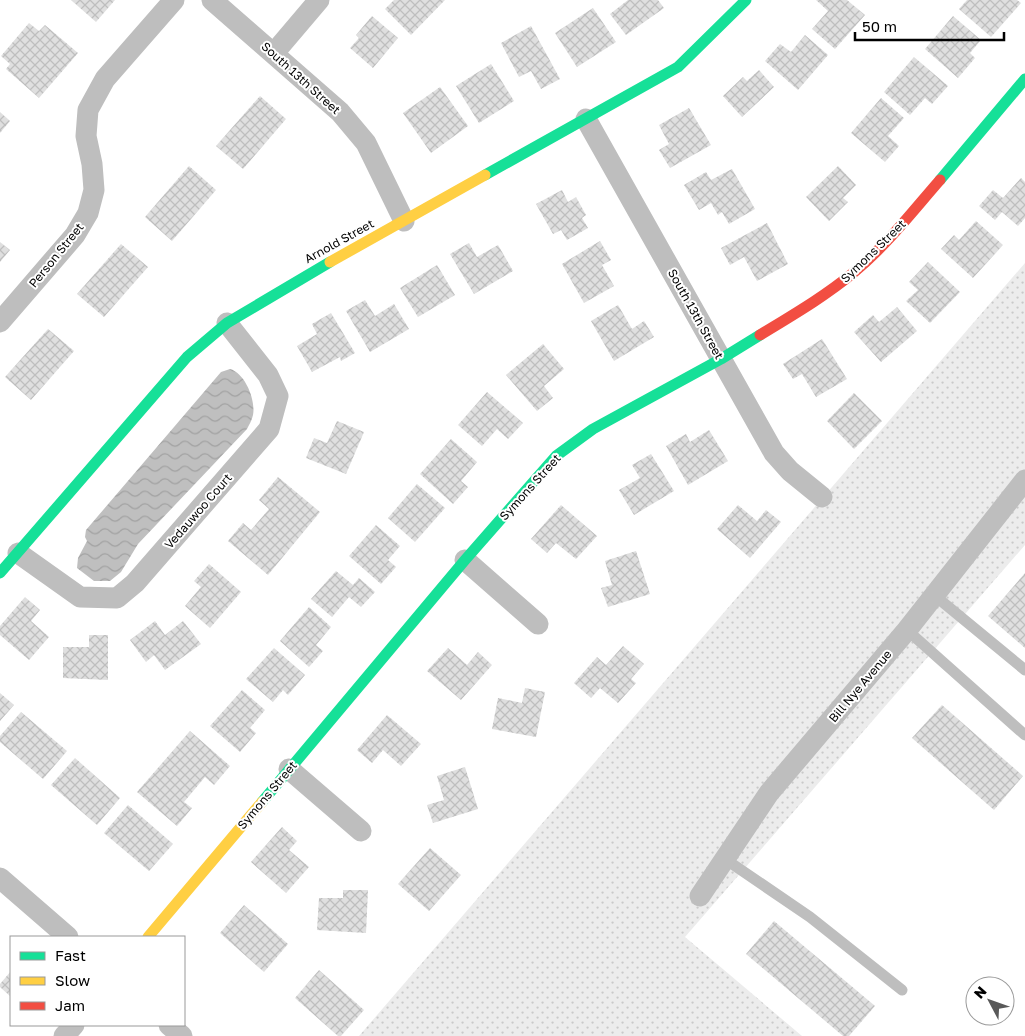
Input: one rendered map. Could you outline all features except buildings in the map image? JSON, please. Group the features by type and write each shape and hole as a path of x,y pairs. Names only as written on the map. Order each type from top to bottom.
{"street":[{"name":"Person Street","path":"0,322 75,235 88,213 94,190 86,136 88,110 105,79 174,0"},
{"name":"South 13th Street","path":"212,0 333,104 366,142 404,221"},
{"path":"274,53 319,0"},
{"name":"Arnold Street","path":"0,573 187,357 227,323 264,300 678,66 746,0"},
{"name":"Symons Street","path":"149,936 465,560 556,456 592,429 721,359 815,301 853,273 893,235 1025,79"},
{"name":"South 13th Street","path":"586,118 774,453 790,472 822,497"},
{"name":"Vedauwoo Court","path":"18,552 80,597 117,598 136,583 269,430 278,396 268,374 227,323"},
{"name":"Bill Nye Avenue","path":"700,896 769,793 907,630 1025,480"},
{"path":"465,560 538,624"},
{"path":"289,768 361,831"},
{"path":"0,878 67,936"},
{"path":"64,1036 73,1026"},
{"path":"170,1026 182,1036"}],"lane":[{"path":"934,595 1025,670"},
{"path":"907,630 1025,735"},
{"path":"725,859 810,917 902,990"}],"shaded area":[{"path":"1025,263 1025,545 685,937 802,1036 359,1036"}],"water":[{"path":"230,369 245,381 253,402 253,415 247,429 138,544 121,572 110,581 94,581 77,568 78,558 87,541 85,537 86,530 221,372"}],"traffic: fast":[{"path":"485,175 678,67 746,0"},
{"path":"940,180 1025,79"},
{"path":"0,573 187,357 227,323 330,262"},
{"path":"262,802 465,560 556,456 593,429 721,359 760,335"}],"traffic: slow":[{"path":"330,262 485,175"},
{"path":"149,936 262,802"}],"traffic: jam":[{"path":"760,335 819,298 865,263 888,240 940,180"}]}
